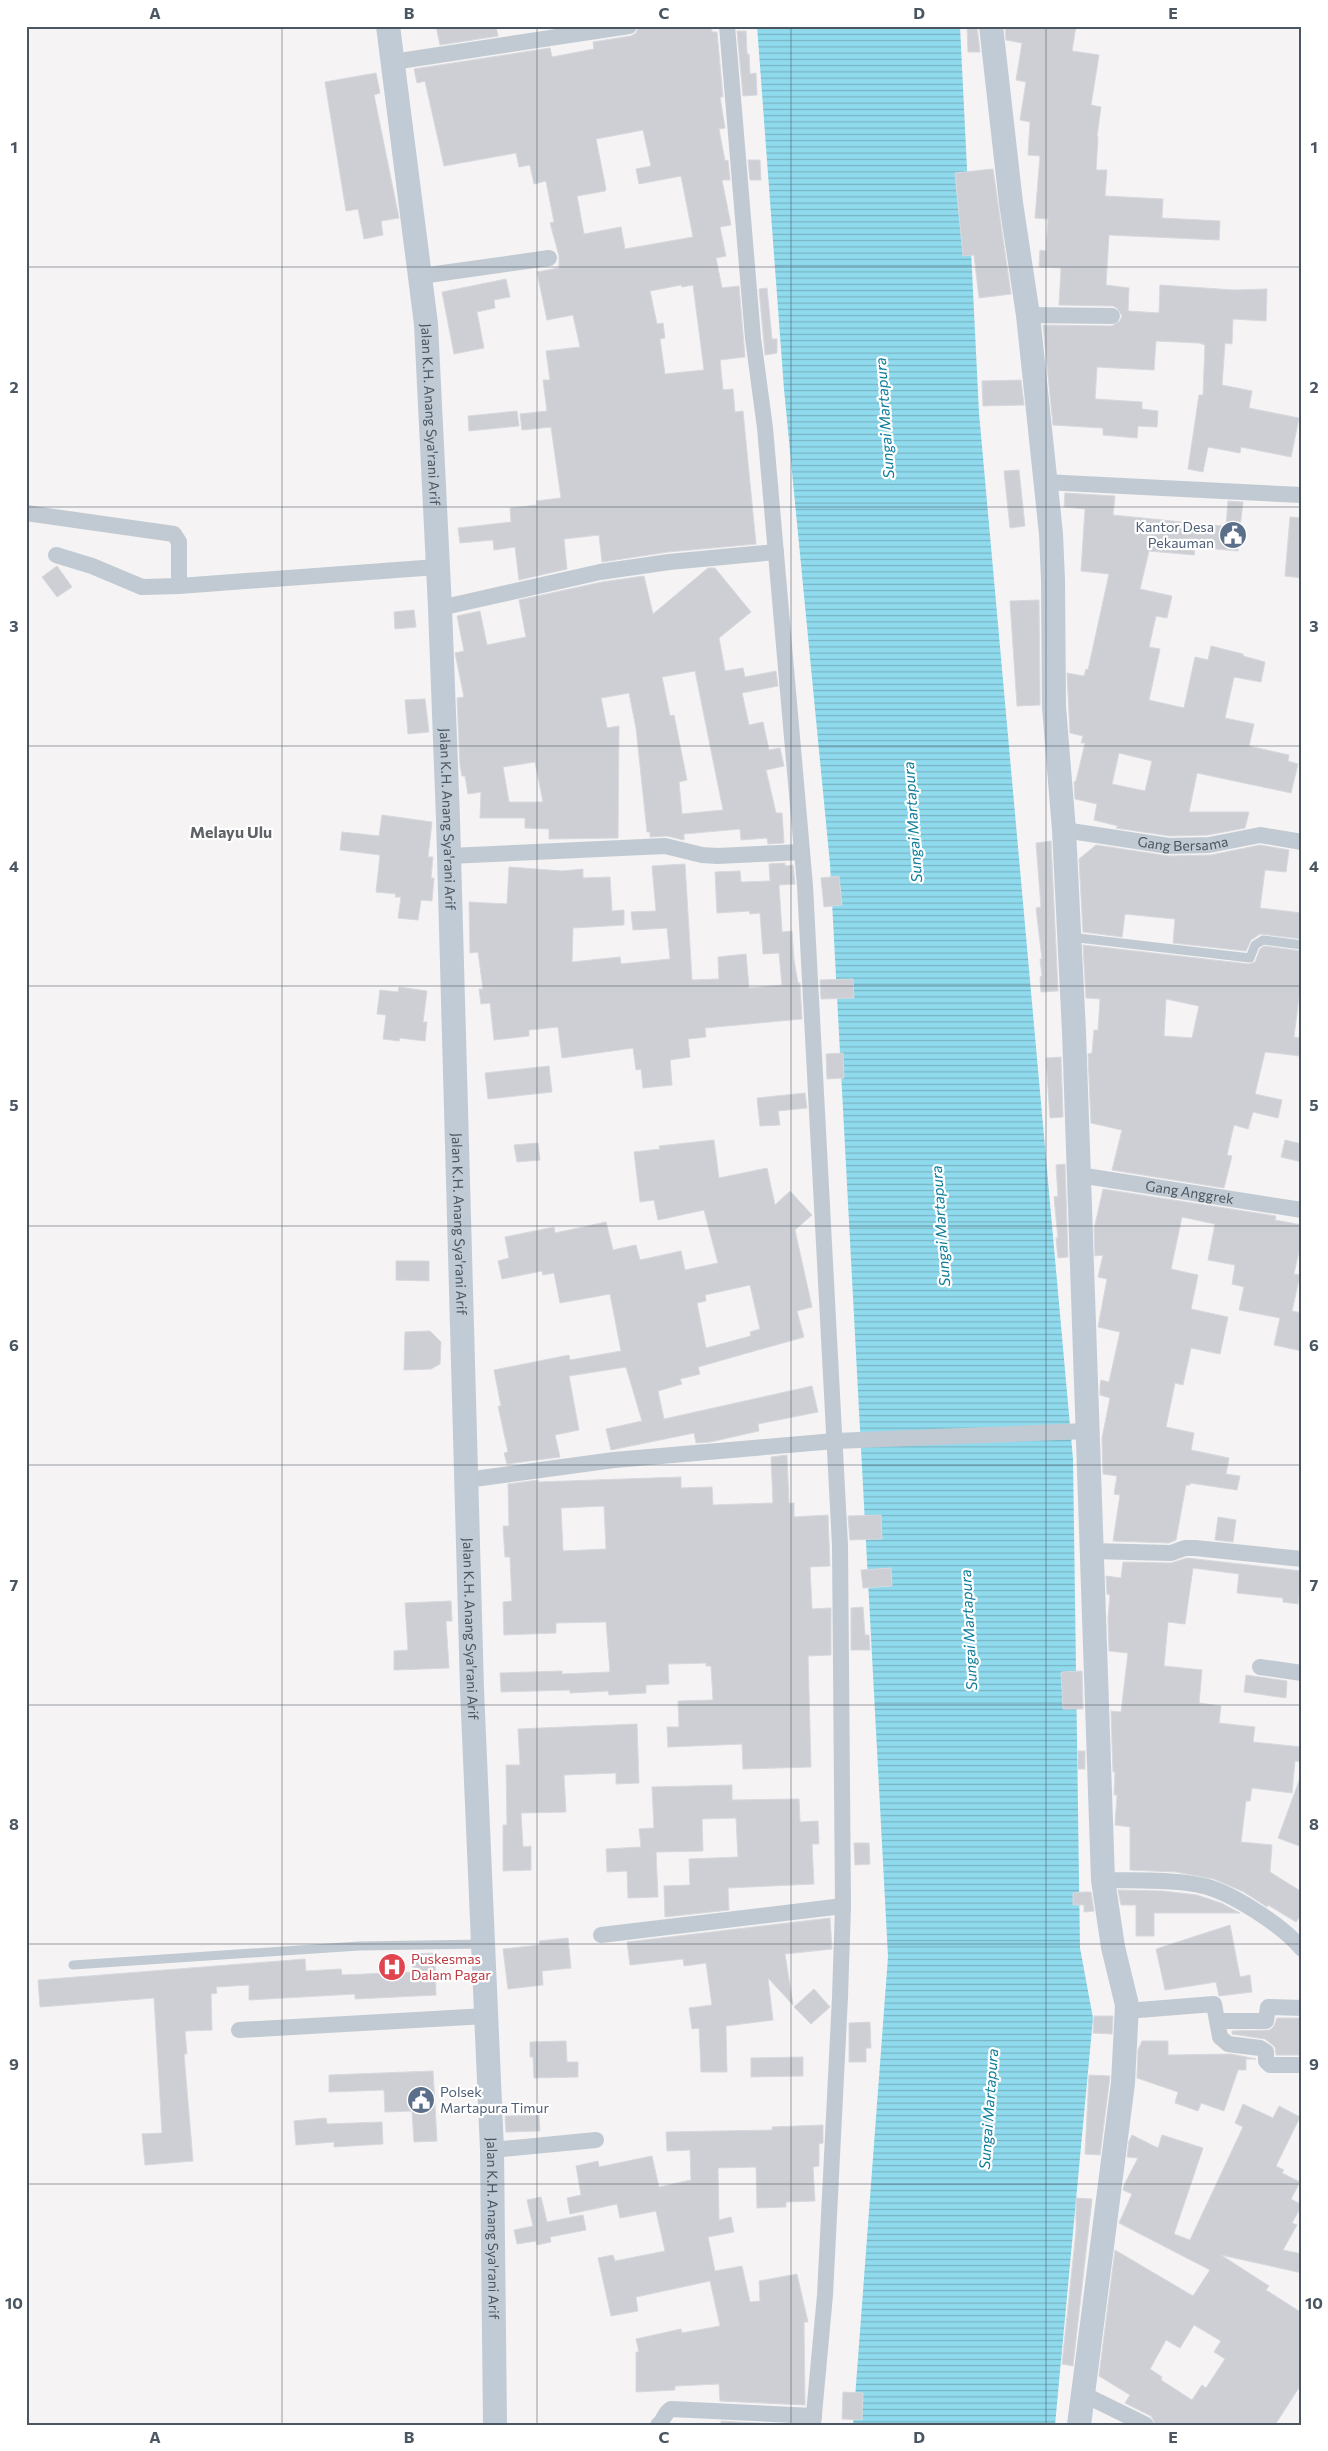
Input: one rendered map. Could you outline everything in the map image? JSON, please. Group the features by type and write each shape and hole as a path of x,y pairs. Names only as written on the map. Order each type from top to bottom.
{"street":[{"name":"Jalan K.H. Anang Sya'rani Arif","path":"388,26 426,324 440,608 449,856 472,1689 492,2150 495,2425"},
{"path":"393,62 629,26"},
{"path":"658,2425 661,2423 665,2413 675,2408 814,2420 836,2104 843,1906 840,1545 802,852 765,428 752,338 728,26"},
{"path":"992,26 1011,203 1028,315 1044,482 1051,534 1054,707 1064,830 1079,1175 1080,1431 1090,1551 1103,1880 1113,1947 1126,2008 1123,2083 1079,2425"},
{"path":"421,276 549,258"},
{"path":"1028,315 1112,316"},
{"path":"1044,482 1302,495"},
{"path":"26,512 174,534 179,542 179,586"},
{"path":"440,608 600,572 669,562 776,552"},
{"path":"56,555 92,566 142,586 179,586 437,567"},
{"name":"Gang Bersama","path":"1064,830 1169,846 1209,845 1260,835 1302,842"},
{"path":"449,856 665,846 702,856 802,852"},
{"name":"Gang Anggrek","path":"1079,1175 1302,1210"},
{"path":"466,1480 614,1460 835,1441 1080,1431"},
{"path":"1090,1551 1171,1553 1185,1548 1195,1548 1302,1559"},
{"path":"1260,1667 1302,1673"},
{"path":"1103,1880 1199,1884 1218,1891 1264,1916 1295,1940 1302,1949"},
{"path":"601,1935 843,1906"},
{"path":"1126,2008 1214,2004 1220,2037 1228,2044 1260,2048 1266,2052 1266,2060 1270,2064 1302,2065"},
{"path":"1218,2021 1266,2020 1268,2006 1302,2008"},
{"path":"239,2030 486,2016"},
{"path":"492,2150 596,2140"},
{"path":"1082,2394 1146,2425"}],"lane":[{"path":"1069,937 1250,958 1255,945 1263,940 1302,945"},
{"path":"72,1964 359,1946 483,1944"}],"water":[{"name":"Sungai Martapura","path":"757,26 960,26 979,413 1073,1459 1080,1948 1093,2018 1055,2425 853,2425 888,1957 830,864 784,389"}],"building":[{"path":"436,26 496,26 498,36 440,45"},
{"path":"639,26 711,26 712,32 717,32 723,97 720,97 725,128 719,129 725,161 728,160 730,180 722,180 731,225 720,227 726,256 716,258 722,288 739,286 745,357 720,360 723,390 733,389 735,412 743,411 756,544 668,552 602,562 599,535 564,539 567,569 519,580 515,547 494,550 493,540 460,543 458,528 511,522 510,508 537,505 536,501 561,498 551,427 522,430 520,414 547,411 543,380 550,380 546,351 580,347 573,315 547,320 537,272 559,268 559,256 550,223 554,222 546,181 534,184 530,165 519,167 516,153 444,166 425,81 417,83 414,69 550,48 552,57 594,49 593,42 631,36 636,33","holes":["643,130 651,166 636,169 639,184 681,176 693,237 625,249 621,227 584,234 577,196 605,191 606,189 596,139","681,285 682,287 693,285 704,370 665,374 660,339 665,338 663,323 657,324 650,291"]},
{"path":"967,26 977,26 980,52 968,52"},
{"path":"1005,26 1076,26 1072,51 1099,55 1091,105 1101,107 1097,136 1096,170 1107,170 1105,196 1163,199 1162,218 1220,221 1219,240 1109,235 1106,285 1129,288 1128,311 1159,313 1160,285 1234,290 1267,289 1266,321 1233,319 1232,344 1225,343 1222,385 1252,391 1249,408 1299,418 1291,457 1241,447 1240,453 1208,447 1203,472 1188,469 1199,395 1203,395 1205,345 1199,343 1156,341 1154,370 1097,367 1095,399 1142,402 1142,409 1158,411 1157,427 1138,426 1137,438 1103,435 1103,428 1053,425 1043,325 1112,326 1120,321 1122,316 1117,308 1113,306 1059,305 1061,268 1039,267 1040,250 1046,251 1048,219 1035,218 1040,156 1028,155 1030,122 1020,120 1026,82 1016,80 1022,43 1006,40"},
{"path":"737,31 746,31 750,74 756,73 757,95 743,96"},
{"path":"376,73 380,93 374,95 399,218 381,221 383,235 364,239 358,209 346,211 325,82"},
{"path":"748,160 760,160 761,180 750,180"},
{"path":"993,169 1011,294 979,298 974,255 963,256 955,173"},
{"path":"506,279 510,297 494,300 495,308 477,312 484,348 454,354 442,292"},
{"path":"767,288 772,339 777,339 777,353 765,355 759,289"},
{"path":"1021,380 1024,405 983,406 982,381"},
{"path":"517,411 519,426 469,431 468,416"},
{"path":"1019,470 1025,526 1010,528 1004,471"},
{"path":"1065,493 1115,496 1113,515 1226,526 1228,501 1243,502 1240,528 1245,528 1244,544 1239,543 1238,551 1195,547 1194,555 1149,551 1140,589 1172,596 1167,618 1156,616 1149,647 1160,649 1149,700 1184,708 1195,657 1208,660 1211,646 1265,662 1261,682 1234,677 1225,718 1254,724 1249,746 1289,755 1288,761 1298,764 1291,793 1197,773 1189,812 1249,812 1245,828 1208,835 1170,836 1116,828 1118,826 1094,820 1097,804 1075,799 1074,782 1076,781 1085,743 1081,743 1083,736 1070,733 1067,673 1084,676 1086,669 1088,670 1109,574 1081,571 1085,509 1064,507","holes":["1119,753 1152,761 1145,791 1112,784"]},
{"path":"1290,517 1302,518 1302,578 1285,576"},
{"path":"57,566 72,587 57,597 42,577"},
{"path":"708,568 715,568 751,612 719,638 725,671 743,668 745,677 776,671 778,686 742,693 749,725 763,722 769,750 780,748 784,766 766,770 776,813 782,813 784,843 768,844 767,838 741,840 740,829 684,834 684,840 667,836 650,837 650,832 647,832 636,728 629,693 601,698 607,728 619,726 618,838 549,839 549,829 525,828 525,818 480,818 481,792 468,794 465,776 462,776 460,765 457,698 464,697 455,653 464,651 457,616 480,611 487,645 526,637 519,600 602,582 644,576 653,614","holes":["695,671 723,810 682,814 679,782 687,780 674,715 670,716 662,677","535,762 543,802 509,802 503,767"]},
{"path":"1039,600 1040,705 1017,706 1010,601"},
{"path":"414,610 416,627 395,629 394,612"},
{"path":"425,699 429,732 408,734 405,700"},
{"path":"382,815 432,822 428,857 433,857 431,878 434,878 432,901 421,900 418,920 398,918 401,897 395,897 396,894 376,892 380,855 340,850 342,832 379,836"},
{"path":"1051,841 1058,991 1041,992 1040,959 1042,959 1036,908 1041,907 1036,843"},
{"path":"1096,845 1169,856 1211,855 1260,845 1289,850 1286,872 1265,870 1260,908 1302,913 1302,939 1260,934 1251,940 1246,951 1173,943 1175,919 1125,914 1122,937 1083,932 1079,859"},
{"path":"785,863 785,866 793,865 795,884 779,885 782,932 792,931 794,960 798,983 800,983 802,1019 705,1028 706,1037 688,1039 690,1057 670,1060 672,1085 643,1088 641,1069 636,1070 633,1048 562,1058 558,1027 529,1030 529,1036 494,1040 490,1003 481,1004 479,989 483,989 478,952 470,953 469,902 507,904 509,867 562,871 583,869 583,878 610,877 612,911 624,910 624,925 573,928 572,962 620,957 621,964 670,959 667,928 633,930 631,912 656,911 652,866 685,864 692,980 719,979 718,957 746,954 749,988 782,985 779,953 763,954 760,913 750,914 749,911 717,913 715,872 740,871 741,882 770,881 769,864"},
{"path":"839,876 842,905 824,907 821,878"},
{"path":"1083,945 1249,964 1255,962 1260,949 1264,946 1302,951 1302,973 1294,1037 1302,1038 1300,1056 1265,1052 1255,1094 1282,1100 1278,1118 1253,1112 1248,1129 1234,1125 1227,1155 1232,1156 1224,1188 1112,1170 1122,1130 1091,1123 1088,1054 1092,1053 1094,1030 1098,1030 1100,999 1086,998","holes":["1166,999 1199,1006 1192,1038 1164,1036"]},
{"path":"853,979 854,998 821,999 820,980"},
{"path":"399,987 427,991 423,1022 427,1022 425,1041 400,1038 399,1041 383,1039 386,1015 377,1014 380,990 398,992"},
{"path":"843,1053 844,1078 827,1079 826,1054"},
{"path":"1061,1057 1063,1117 1050,1118 1046,1058"},
{"path":"549,1066 552,1092 488,1099 485,1073"},
{"path":"805,1093 807,1108 778,1111 780,1125 760,1126 757,1098"},
{"path":"714,1140 719,1178 767,1168 775,1205 790,1191 812,1215 795,1230 812,1307 797,1311 804,1337 698,1367 700,1374 680,1379 682,1384 658,1391 664,1419 812,1386 818,1412 758,1424 759,1431 710,1442 696,1443 694,1433 611,1450 606,1429 642,1421 626,1367 569,1376 579,1430 555,1435 560,1457 507,1464 504,1453 508,1452 498,1406 501,1406 494,1370 569,1355 570,1360 621,1351 610,1294 560,1303 554,1273 543,1275 542,1271 502,1279 498,1261 509,1258 505,1237 554,1227 555,1233 606,1222 613,1250 636,1245 640,1260 681,1251 685,1270 718,1263 704,1210 658,1220 654,1200 640,1202 634,1152 660,1149 659,1146","holes":["750,1285 760,1329 750,1332 751,1336 706,1348 697,1303 706,1301 705,1295"]},
{"path":"1285,1140 1302,1144 1302,1162 1281,1157"},
{"path":"538,1143 540,1160 517,1162 514,1145"},
{"path":"1065,1164 1068,1257 1058,1258 1054,1197 1058,1196 1056,1165"},
{"path":"1103,1189 1276,1216 1275,1220 1302,1225 1302,1237 1294,1274 1300,1275 1292,1311 1302,1313 1302,1351 1274,1345 1280,1318 1239,1310 1244,1287 1232,1284 1235,1265 1208,1260 1215,1224 1182,1217 1171,1269 1198,1275 1191,1309 1228,1317 1220,1354 1191,1348 1183,1385 1175,1383 1166,1427 1194,1433 1191,1450 1229,1458 1226,1474 1240,1476 1237,1490 1190,1483 1190,1485 1186,1485 1176,1540 1169,1543 1113,1541 1120,1495 1114,1494 1117,1476 1103,1474 1102,1438 1110,1398 1100,1395 1100,1386 1101,1380 1109,1382 1120,1332 1098,1327 1107,1279 1098,1277 1103,1255 1095,1256 1094,1229"},
{"path":"396,1261 429,1261 429,1281 396,1280"},
{"path":"430,1331 441,1342 440,1364 431,1369 404,1370 405,1332"},
{"path":"787,1455 789,1503 794,1503 794,1517 828,1515 830,1566 810,1567 812,1609 831,1608 831,1655 808,1656 811,1767 743,1769 742,1744 668,1747 667,1727 679,1727 678,1701 713,1700 711,1666 706,1666 706,1663 668,1664 669,1684 646,1685 646,1693 609,1695 608,1691 570,1693 570,1690 501,1692 500,1673 562,1671 562,1674 610,1672 606,1622 556,1623 556,1633 504,1635 503,1602 512,1601 510,1557 505,1557 503,1526 509,1526 508,1484 538,1480 538,1482 681,1477 681,1488 712,1487 713,1505 773,1503 771,1457","holes":["604,1506 606,1549 563,1551 561,1508"]},
{"path":"881,1515 882,1539 850,1540 848,1516"},
{"path":"1218,1517 1236,1520 1233,1542 1215,1540"},
{"path":"1187,1558 1302,1571 1298,1604 1283,1602 1283,1598 1237,1593 1239,1574 1193,1568 1185,1624 1168,1622 1164,1666 1202,1670 1199,1703 1221,1706 1219,1723 1255,1727 1253,1742 1302,1747 1302,1762 1295,1761 1292,1793 1252,1788 1250,1801 1246,1801 1241,1842 1272,1845 1270,1872 1302,1892 1302,1913 1296,1922 1244,1892 1214,1879 1176,1872 1130,1870 1130,1827 1115,1825 1117,1795 1114,1795 1115,1772 1113,1772 1111,1711 1121,1712 1128,1653 1109,1651 1108,1618 1110,1595 1107,1594 1106,1576 1121,1578 1123,1562 1171,1563"},
{"path":"891,1568 892,1586 863,1588 861,1570"},
{"path":"451,1601 452,1621 446,1621 449,1668 394,1670 394,1651 408,1650 405,1603"},
{"path":"863,1607 865,1635 869,1635 870,1650 851,1650 851,1608"},
{"path":"1082,1671 1083,1709 1063,1709 1061,1672"},
{"path":"1246,1675 1287,1681 1286,1698 1244,1692"},
{"path":"637,1724 639,1783 616,1784 616,1773 564,1775 566,1812 521,1813 523,1847 531,1846 531,1870 503,1871 503,1825 507,1825 506,1765 520,1765 518,1729"},
{"path":"1078,1751 1085,1751 1085,1769 1078,1769"},
{"path":"1300,1778 1302,1778 1302,1847 1278,1838"},
{"path":"732,1785 732,1800 799,1799 800,1822 818,1821 819,1844 812,1844 814,1884 728,1888 729,1910 665,1917 664,1886 690,1885 689,1859 738,1857 736,1818 702,1819 703,1851 656,1852 658,1897 628,1898 627,1871 607,1872 606,1849 641,1847 639,1829 654,1828 652,1787"},
{"path":"854,1843 869,1843 870,1864 855,1865"},
{"path":"1118,1890 1163,1891 1197,1895 1221,1903 1240,1913 1154,1913 1154,1936 1136,1936 1136,1905 1121,1905"},
{"path":"1091,1892 1094,1911 1084,1912 1084,1905 1073,1905 1073,1893"},
{"path":"830,1918 832,1949 785,1954 793,2005 768,1978 773,2020 726,2026 727,2072 701,2072 699,2028 692,2029 689,2008 712,2005 706,1963 684,1966 683,1959 630,1965 627,1942"},
{"path":"1230,1925 1240,1977 1250,1975 1252,1992 1219,1996 1216,1982 1165,1990 1156,1949"},
{"path":"568,1938 571,1968 542,1971 543,1985 508,1989 503,1949 540,1945 539,1941"},
{"path":"435,1953 436,1995 355,1999 355,1994 249,2000 249,1985 216,1987 217,1993 211,1994 212,2030 185,2031 187,2054 184,2054 193,2161 145,2165 142,2134 162,2133 154,1998 40,2007 38,1980 305,1959 306,1971 341,1969 342,1975 413,1972 412,1954"},
{"path":"814,1989 830,2007 811,2024 794,2007"},
{"path":"1094,2016 1113,2016 1112,2034 1093,2033"},
{"path":"1277,2018 1302,2018 1302,2055 1276,2055 1275,2047 1265,2039 1232,2034 1232,2031 1270,2030"},
{"path":"870,2022 871,2048 866,2048 866,2062 849,2062 849,2023"},
{"path":"566,2041 567,2062 578,2062 578,2077 534,2078 533,2057 530,2057 530,2042"},
{"path":"1142,2041 1168,2041 1168,2055 1231,2054 1256,2059 1246,2059 1246,2070 1238,2070 1224,2111 1201,2103 1198,2111 1175,2103 1178,2092 1137,2078 1138,2050"},
{"path":"803,2057 803,2076 751,2077 751,2058"},
{"path":"433,2071 437,2141 414,2142 412,2111 385,2112 384,2090 329,2092 329,2075"},
{"path":"1089,2075 1110,2076 1100,2155 1085,2154"},
{"path":"1243,2104 1273,2118 1279,2106 1300,2117 1276,2166 1284,2170 1282,2173 1300,2182 1291,2199 1302,2205 1292,2223 1297,2225 1283,2250 1302,2254 1302,2273 1221,2255 1269,2286 1266,2290 1302,2313 1302,2383 1275,2425 1156,2425 1151,2416 1125,2403 1130,2395 1099,2376 1115,2250 1193,2296 1210,2270 1119,2223 1132,2194 1123,2190 1124,2185 1138,2158 1127,2157 1129,2141 1132,2135 1158,2148 1162,2135 1203,2148 1174,2234 1190,2240 1243,2127 1235,2123","holes":["1194,2325 1221,2341 1214,2352 1225,2359 1206,2388 1202,2385 1192,2400 1161,2380 1162,2377 1150,2369 1166,2340 1180,2348"]},
{"path":"539,2115 540,2131 506,2132 505,2116"},
{"path":"326,2118 327,2124 382,2122 383,2144 334,2147 334,2142 296,2145 294,2121"},
{"path":"823,2125 823,2143 819,2144 819,2166 813,2167 815,2201 786,2202 786,2207 757,2208 756,2167 718,2168 719,2220 731,2217 734,2232 708,2237 715,2271 742,2266 750,2302 760,2301 759,2281 797,2274 808,2322 804,2322 805,2405 720,2401 719,2384 675,2386 675,2390 636,2392 636,2352 639,2352 636,2339 681,2329 682,2333 720,2326 710,2281 636,2297 638,2311 611,2316 598,2258 613,2255 615,2261 665,2251 656,2211 620,2218 617,2204 570,2214 567,2198 581,2195 576,2166 598,2161 599,2167 652,2156 659,2187 691,2180 690,2150 667,2151 666,2132 772,2130 772,2127"},
{"path":"541,2197 547,2222 583,2215 586,2230 550,2237 551,2242 537,2245 536,2241 517,2244 514,2230 533,2226 527,2200"},
{"path":"1076,2198 1092,2199 1073,2366 1062,2364 1076,2231"},
{"path":"843,2392 863,2393 862,2420 842,2419"},
{"path":"721,2421 788,2425 721,2425"}],"place":[{"name":"Kantor Desa Pekauman","path":"1233,535"},
{"name":"Puskesmas Dalam Pagar","path":"392,1967"},
{"name":"Polsek Martapura Timur","path":"421,2100"}],"district":[{"name":"Melayu Ulu","path":"231,832"}]}
